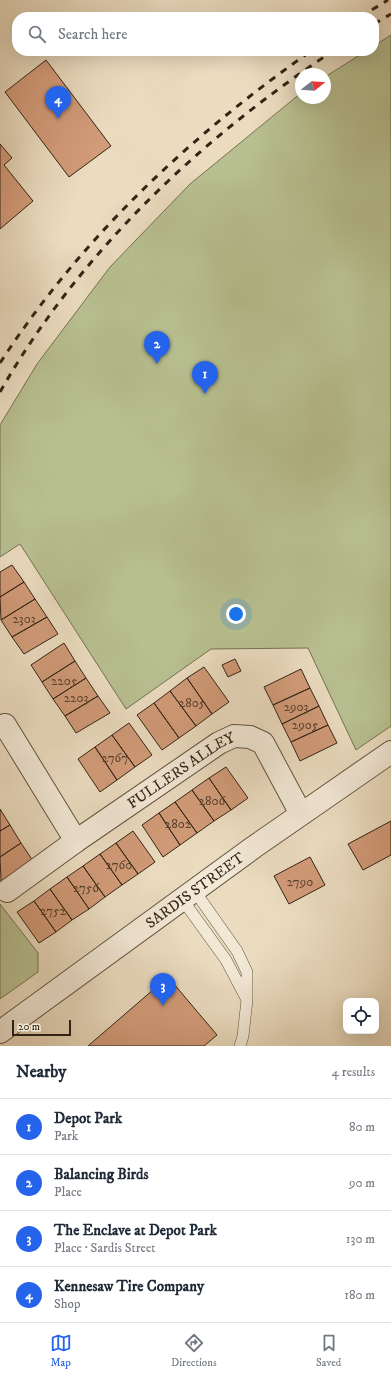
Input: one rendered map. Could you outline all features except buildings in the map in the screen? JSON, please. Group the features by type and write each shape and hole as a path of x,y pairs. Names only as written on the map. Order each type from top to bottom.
{"street":[{"path":"5,725 76,841"},
{"name":"FULLERS ALLEY","path":"7,891 76,841 219,743 234,736 250,737 263,743 301,814"},
{"name":"SARDIS STREET","path":"0,1032 301,814 391,752"}],"lane":[{"path":"188,895 226,960 247,1000 243,1036 240,1046"}],"green space":[{"path":"391,35 391,726 356,750 308,648 211,649 126,709 20,544 0,557 0,425 37,364 110,267 190,184 295,98 295,104 331,104 331,73 358,56 379,56 379,43"},
{"path":"0,904 38,953 38,972 0,999"}],"railway":[{"path":"368,12 388,0"},
{"path":"379,21 391,14"},
{"path":"0,363 32,317 66,273 140,192 223,118 304,56"},
{"path":"0,392 32,341 67,292 105,246 146,202 190,161 236,122 284,85 326,56"}],"place":[{"name":"Kennesaw Tire Company","path":"58,119"},
{"name":"Balancing Birds","path":"157,364"},
{"name":"Depot Park","path":"205,394"},
{"name":"The Enclave at Depot Park","path":"163,1006"}]}
